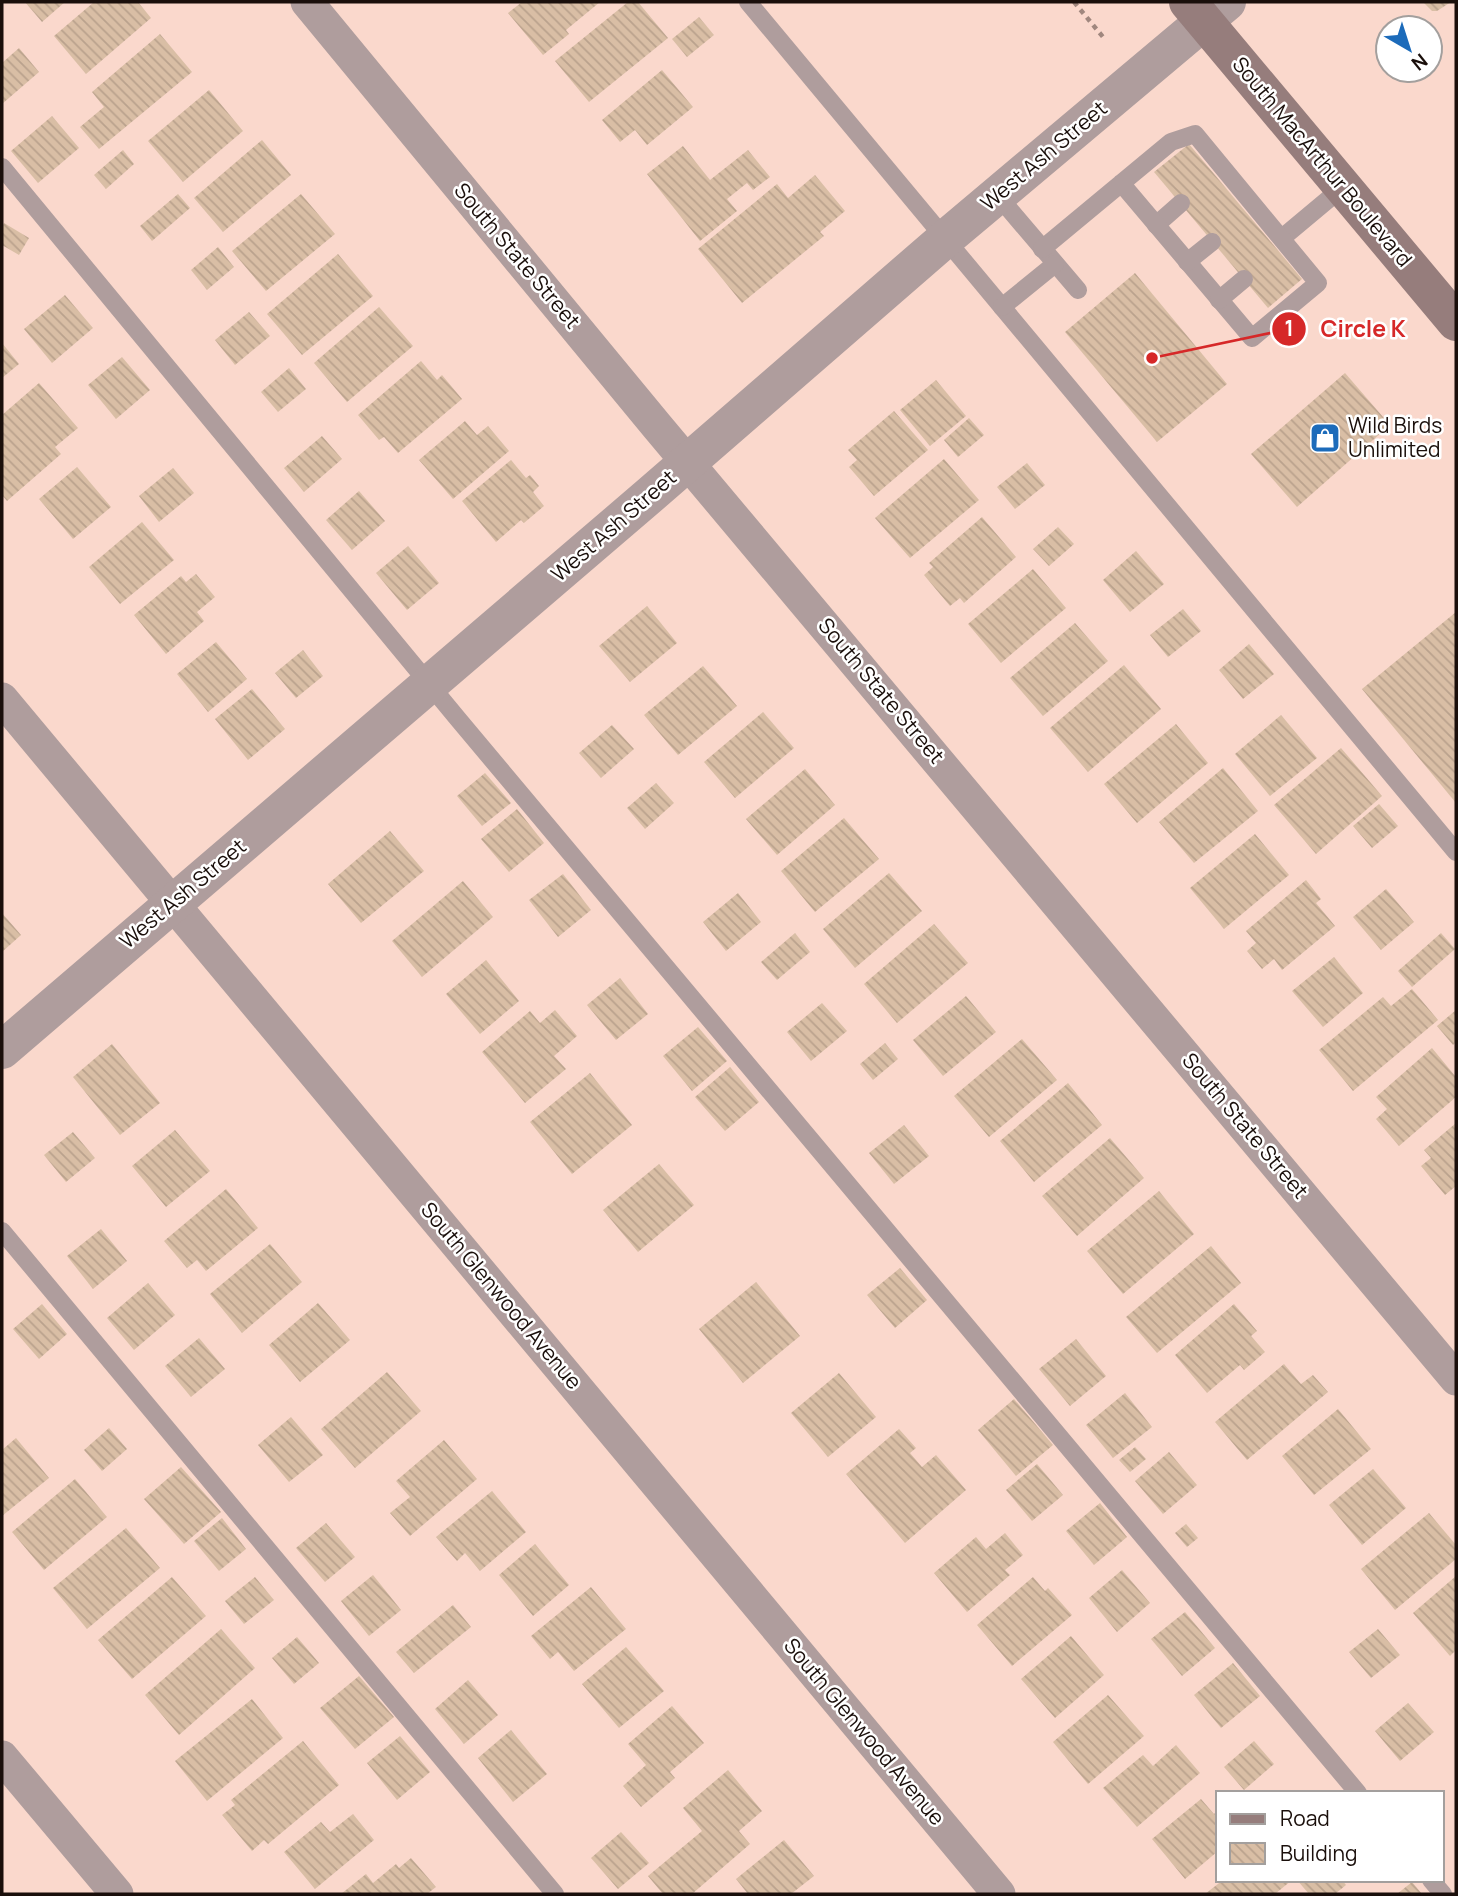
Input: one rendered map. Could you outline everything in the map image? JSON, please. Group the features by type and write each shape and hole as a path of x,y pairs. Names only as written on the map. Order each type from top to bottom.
{"main road":[{"name":"South MacArthur Boulevard","path":"1206,8 1343,187 1456,322"}],"street":[{"name":"South State Street","path":"307,2 688,462 1456,1379"},
{"name":"West Ash Street","path":"2,1050 998,195 1206,8"},
{"name":"South Glenwood Avenue","path":"2,699 999,1894"},
{"path":"2,1757 117,1894"}],"lane":[{"path":"748,2 1456,852"},
{"path":"1042,249 1121,183 1171,142 1195,134 1219,171 1250,209 1318,283 1252,338 1121,183"},
{"path":"2,167 429,684 1356,1791"},
{"path":"1282,244 1343,187"},
{"path":"998,195 1078,290"},
{"path":"1156,225 1181,203"},
{"path":"1187,262 1212,242"},
{"path":"1002,307 1055,264"},
{"path":"1219,300 1244,279"},
{"path":"2,1231 555,1894"}],"path":[{"path":"1074,2 1103,37"}],"building":[{"path":"25,2 65,2 42,22"},
{"path":"94,2 138,2 151,18 86,74 54,36"},
{"path":"522,2 600,2 566,30 569,34 543,55 508,13"},
{"path":"628,2 638,2 668,38 589,102 555,61"},
{"path":"1423,2 1451,2 1437,11 1432,11"},
{"path":"699,17 714,35 687,57 672,39"},
{"path":"160,34 192,72 99,149 80,127 104,107 92,92"},
{"path":"19,48 39,72 2,104 2,63"},
{"path":"662,70 693,107 647,145 635,130 620,142 602,120"},
{"path":"209,90 243,131 183,182 148,141"},
{"path":"52,116 79,148 38,183 11,151"},
{"path":"262,140 291,175 223,232 194,198"},
{"path":"1189,144 1302,279 1268,308 1154,172"},
{"path":"683,146 710,180 748,150 770,177 753,190 747,183 727,199 737,211 700,241 647,174"},
{"path":"123,150 134,164 106,189 94,175"},
{"path":"815,175 845,211 820,232 824,236 742,303 698,249 777,184 788,198"},
{"path":"178,194 190,208 152,241 140,226"},
{"path":"301,194 335,234 266,291 232,251"},
{"path":"4,223 29,238 19,255 2,245"},
{"path":"218,247 234,267 207,290 191,270"},
{"path":"338,254 373,296 302,355 267,314"},
{"path":"1135,273 1227,384 1157,442 1065,332"},
{"path":"65,295 93,328 52,363 24,329"},
{"path":"379,307 413,346 347,402 314,363"},
{"path":"249,312 270,336 235,365 215,340"},
{"path":"2,343 19,364 2,378"},
{"path":"122,357 150,390 116,419 88,385"},
{"path":"421,361 437,380 442,375 462,399 398,453 384,437 379,440 358,415"},
{"path":"289,368 306,389 278,412 261,392"},
{"path":"1345,373 1390,425 1297,507 1251,454"},
{"path":"936,380 966,416 930,446 900,410"},
{"path":"39,383 78,428 55,447 61,454 7,501 2,495 2,415"},
{"path":"894,411 928,450 874,496 849,467 857,460 848,450"},
{"path":"969,418 984,435 958,457 944,440"},
{"path":"465,421 477,435 488,426 509,451 453,499 419,460"},
{"path":"322,436 342,459 304,492 284,468"},
{"path":"944,459 979,500 910,558 875,518"},
{"path":"511,460 526,478 530,475 539,486 533,492 544,506 524,523 521,520 496,542 462,501"},
{"path":"1027,463 1045,485 1015,509 997,487"},
{"path":"77,467 111,507 73,539 39,499"},
{"path":"173,468 194,493 159,522 139,496"},
{"path":"359,491 385,521 352,550 326,520"},
{"path":"982,517 1016,557 964,603 960,598 950,606 924,575 933,567 929,563"},
{"path":"142,522 174,560 120,604 89,567"},
{"path":"1058,527 1074,544 1049,566 1033,549"},
{"path":"408,546 439,583 407,610 376,573"},
{"path":"1136,551 1164,584 1130,612 1103,580"},
{"path":"1033,569 1066,608 1001,663 968,624"},
{"path":"196,574 215,597 197,612 204,621 166,654 134,615 181,576 186,582"},
{"path":"647,606 677,643 630,682 599,646"},
{"path":"1183,609 1201,631 1168,657 1150,635"},
{"path":"1456,612 1456,803 1362,689"},
{"path":"1075,623 1108,661 1043,716 1010,678"},
{"path":"216,642 247,679 208,712 177,674"},
{"path":"1249,644 1274,674 1243,699 1219,670"},
{"path":"303,650 323,676 296,698 275,673"},
{"path":"1124,665 1161,709 1088,772 1050,728"},
{"path":"703,666 737,706 678,755 644,715"},
{"path":"252,689 285,729 248,760 215,719"},
{"path":"763,712 794,748 735,798 704,762"},
{"path":"1281,715 1317,758 1270,796 1235,754"},
{"path":"1176,724 1208,763 1137,823 1104,784"},
{"path":"612,725 634,749 601,778 579,753"},
{"path":"1341,748 1382,796 1316,854 1274,805"},
{"path":"1223,768 1258,811 1194,863 1159,822"},
{"path":"805,769 835,805 777,855 746,819"},
{"path":"485,773 511,803 482,826 457,796"},
{"path":"656,783 674,803 645,829 627,808"},
{"path":"1379,804 1398,826 1372,848 1353,826"},
{"path":"517,809 544,843 509,872 481,839"},
{"path":"844,818 879,859 815,912 781,871"},
{"path":"390,831 424,871 361,923 328,884"},
{"path":"1255,834 1289,875 1224,929 1190,888"},
{"path":"889,873 922,911 855,968 823,929"},
{"path":"563,874 591,910 558,937 529,900"},
{"path":"1306,880 1321,899 1316,903 1335,926 1282,970 1274,959 1262,969 1247,951 1256,943 1246,931"},
{"path":"463,881 493,917 422,977 392,941"},
{"path":"1386,889 1414,922 1381,950 1353,917"},
{"path":"738,893 761,922 726,951 703,922"},
{"path":"2,913 21,935 2,952"},
{"path":"934,924 968,963 897,1023 864,984"},
{"path":"795,933 810,952 777,980 761,962"},
{"path":"1441,933 1455,949 1412,987 1398,971"},
{"path":"1334,957 1363,993 1323,1027 1292,991"},
{"path":"486,960 519,1001 480,1034 446,994"},
{"path":"620,978 648,1014 616,1040 587,1005"},
{"path":"1412,989 1438,1020 1353,1091 1319,1050 1383,997 1391,1006"},
{"path":"966,996 996,1032 943,1076 913,1040"},
{"path":"822,1003 847,1031 811,1061 787,1032"},
{"path":"555,1010 577,1036 554,1056 566,1069 525,1103 482,1052 530,1011 540,1023"},
{"path":"1456,1010 1456,1042 1453,1045 1437,1026"},
{"path":"698,1027 727,1061 692,1091 663,1056"},
{"path":"1022,1039 1057,1080 989,1137 954,1096"},
{"path":"885,1043 898,1059 873,1080 860,1064"},
{"path":"112,1044 160,1103 120,1135 73,1077"},
{"path":"1432,1048 1456,1077 1456,1097 1399,1146 1376,1119 1387,1109 1376,1097"},
{"path":"730,1067 759,1102 725,1131 695,1097"},
{"path":"590,1073 632,1125 572,1174 530,1122"},
{"path":"1068,1083 1102,1125 1034,1182 1000,1141"},
{"path":"1456,1123 1456,1186 1445,1195 1421,1166 1431,1158 1424,1150"},
{"path":"904,1125 929,1156 894,1184 869,1153"},
{"path":"175,1130 210,1171 166,1207 132,1166"},
{"path":"73,1132 95,1158 66,1182 44,1155"},
{"path":"1110,1138 1144,1178 1077,1236 1042,1196"},
{"path":"659,1164 694,1205 638,1252 603,1210"},
{"path":"226,1189 258,1228 206,1271 197,1260 187,1268 164,1241"},
{"path":"1159,1191 1194,1234 1123,1294 1087,1251"},
{"path":"101,1229 127,1261 93,1289 67,1256"},
{"path":"270,1244 302,1282 242,1333 210,1294"},
{"path":"1211,1246 1241,1283 1157,1353 1126,1317"},
{"path":"900,1268 927,1300 895,1328 867,1295"},
{"path":"756,1282 800,1336 743,1383 699,1329"},
{"path":"148,1283 175,1315 134,1350 107,1318"},
{"path":"318,1303 350,1340 300,1382 269,1345"},
{"path":"42,1304 67,1334 39,1359 13,1329"},
{"path":"1234,1304 1257,1331 1251,1336 1265,1352 1244,1370 1240,1365 1207,1393 1175,1355"},
{"path":"199,1338 225,1369 191,1397 165,1366"},
{"path":"1076,1339 1106,1376 1070,1406 1039,1369"},
{"path":"1284,1364 1301,1384 1313,1375 1328,1392 1247,1460 1215,1422"},
{"path":"387,1372 421,1411 355,1468 321,1429"},
{"path":"839,1373 876,1417 828,1457 791,1413"},
{"path":"1125,1393 1152,1427 1113,1458 1086,1425"},
{"path":"1014,1399 1053,1445 1016,1476 978,1430"},
{"path":"1338,1409 1371,1449 1314,1495 1282,1456"},
{"path":"291,1417 323,1455 289,1482 258,1445"},
{"path":"109,1428 127,1449 102,1471 84,1450"},
{"path":"899,1429 916,1448 910,1453 922,1467 936,1455 966,1490 905,1543 846,1474"},
{"path":"16,1438 49,1478 2,1516 2,1450"},
{"path":"444,1440 477,1479 410,1536 390,1513 410,1497 396,1481"},
{"path":"1135,1447 1146,1459 1130,1472 1119,1460"},
{"path":"1169,1452 1197,1485 1163,1514 1135,1481"},
{"path":"1037,1464 1063,1495 1032,1521 1006,1490"},
{"path":"181,1467 221,1512 184,1544 144,1499"},
{"path":"1373,1469 1406,1508 1362,1545 1329,1505"},
{"path":"75,1479 107,1517 44,1570 12,1532"},
{"path":"492,1491 526,1532 480,1571 465,1553 457,1561 436,1537"},
{"path":"1100,1503 1127,1537 1094,1565 1066,1531"},
{"path":"1429,1513 1456,1545 1456,1559 1395,1610 1361,1569"},
{"path":"222,1518 246,1549 219,1571 194,1541"},
{"path":"326,1523 355,1557 325,1582 296,1548"},
{"path":"1186,1524 1198,1538 1187,1547 1175,1533"},
{"path":"126,1528 160,1568 87,1629 53,1588"},
{"path":"1005,1533 1023,1555 1005,1570 1010,1575 967,1612 934,1573 976,1537 986,1549"},
{"path":"535,1544 569,1585 533,1616 499,1575"},
{"path":"1122,1570 1150,1603 1117,1632 1089,1598"},
{"path":"373,1575 401,1610 369,1636 341,1601"},
{"path":"1456,1576 1456,1650 1450,1656 1413,1613"},
{"path":"172,1577 206,1616 132,1679 98,1640"},
{"path":"255,1577 274,1600 244,1624 225,1601"},
{"path":"1033,1577 1045,1591 1048,1588 1072,1615 1012,1666 977,1625"},
{"path":"591,1587 626,1629 574,1671 558,1652 550,1659 531,1636"},
{"path":"453,1605 471,1627 414,1673 396,1652"},
{"path":"1185,1612 1215,1648 1182,1676 1151,1639"},
{"path":"221,1629 255,1668 179,1735 145,1695"},
{"path":"1378,1629 1400,1655 1371,1678 1349,1652"},
{"path":"1071,1636 1104,1675 1055,1718 1021,1679"},
{"path":"297,1637 319,1663 294,1684 272,1658"},
{"path":"626,1647 664,1691 619,1728 582,1684"},
{"path":"1233,1663 1260,1696 1221,1728 1194,1695"},
{"path":"359,1676 394,1717 355,1749 320,1708"},
{"path":"468,1680 498,1715 464,1744 435,1709"},
{"path":"1108,1695 1144,1736 1088,1784 1053,1742"},
{"path":"252,1699 283,1738 207,1801 175,1761"},
{"path":"1408,1703 1434,1732 1400,1761 1375,1731"},
{"path":"672,1706 704,1743 670,1772 675,1778 641,1807 623,1786 646,1765 628,1744"},
{"path":"511,1730 547,1774 513,1802 478,1758"},
{"path":"400,1736 430,1772 397,1800 367,1763"},
{"path":"303,1741 339,1785 268,1844 264,1840 252,1851 222,1815 235,1805 231,1800"},
{"path":"1254,1741 1274,1764 1244,1790 1224,1767"},
{"path":"1176,1745 1200,1773 1137,1827 1103,1788 1143,1755 1153,1766"},
{"path":"728,1770 762,1811 739,1831 750,1844 692,1894 663,1894 648,1876 702,1831 683,1808"},
{"path":"1201,1799 1214,1814 1216,1812 1216,1853 1185,1879 1152,1839"},
{"path":"353,1814 374,1840 315,1889 284,1852 321,1822 330,1832"},
{"path":"621,1832 649,1863 618,1889 591,1858"},
{"path":"784,1840 814,1876 791,1894 748,1894 736,1879"},
{"path":"411,1858 436,1887 427,1894 341,1894 366,1874 373,1883 396,1864 399,1868"},
{"path":"1220,1882 1290,1882 1275,1894 1205,1894"},
{"path":"1299,1882 1344,1882 1346,1885 1335,1894 1309,1894"},
{"path":"1412,1882 1422,1894 1397,1894"}],"place":[{"name":"Circle K","path":"1152,358"},
{"name":"Wild Birds Unlimited","path":"1325,438"}]}
